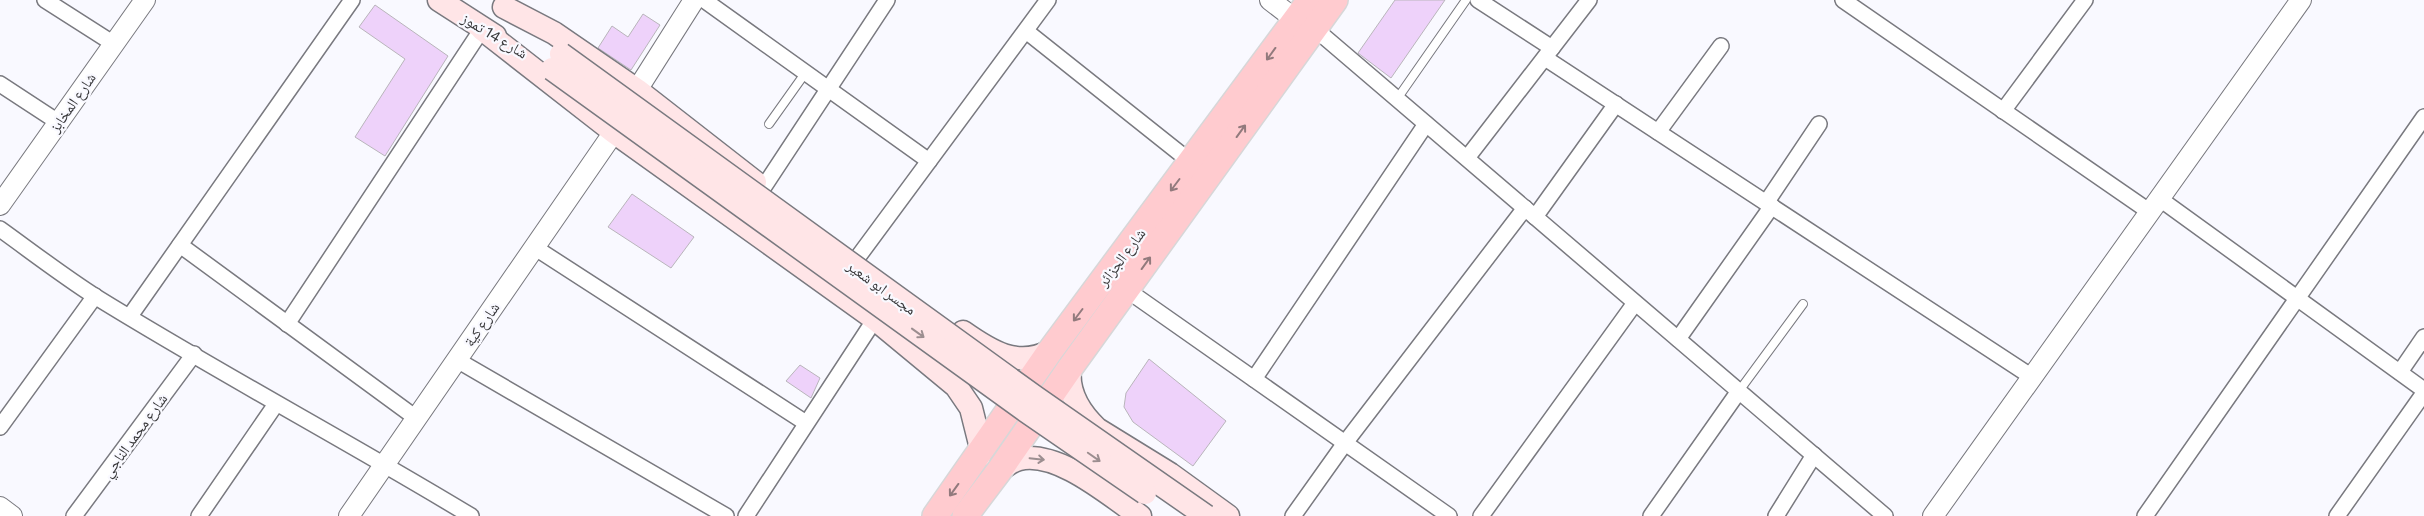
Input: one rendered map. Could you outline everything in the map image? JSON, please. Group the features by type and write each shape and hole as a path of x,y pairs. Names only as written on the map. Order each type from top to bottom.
{"main road":[{"name":"شارع 14 تموز","path":"439,0 482,29 556,62"},
{"name":"شارع الجزائر","path":"965,516 1127,290 1305,24 1310,0"},
{"name":"شارع الجزائر","path":"935,516 979,456 1050,351 1192,163 1305,24 1335,0"},
{"name":"شارع 14 تموز","path":"499,4 556,62"},
{"path":"499,4 546,28 637,90 763,188 983,346 996,354 1023,359 1039,357 1050,351"},
{"path":"482,29 614,132 875,319 956,386 972,408 980,444 979,456"},
{"name":"مجسر ابو شعير","path":"556,62 1026,410 1178,516"},
{"name":"مجسر ابو شعير","path":"556,62 1206,516"},
{"path":"956,386 971,391 982,390 989,386 995,377 996,367 983,346"},
{"path":"1070,368 1069,377 1075,400 1084,415 1097,428 1170,474 1228,516"},
{"path":"1076,473 1066,456 1065,440 1068,433 1083,426 1097,428"},
{"path":"999,471 1018,459 1047,460 1076,473 1140,516"}],"street":[{"path":"45,0 114,44"},
{"name":"شارع المخابز","path":"3,194 58,122 145,0"},
{"path":"130,316 352,0"},
{"path":"637,90 694,0"},
{"path":"704,0 929,161"},
{"path":"763,188 887,0"},
{"path":"858,257 1048,0"},
{"path":"1270,0 1305,24 1397,99 1885,516"},
{"path":"1478,0 1616,104 2032,377"},
{"path":"1467,158 1589,0"},
{"path":"1844,0 2003,111 2155,205 2296,297 2424,391 2337,516"},
{"path":"2003,111 2085,0"},
{"path":"1933,516 2301,0"},
{"path":"288,324 482,29"},
{"path":"1026,31 1192,163"},
{"path":"1658,132 1721,46"},
{"path":"0,84 58,122"},
{"path":"1293,516 1345,443 1616,104"},
{"path":"2145,516 2296,297 2424,117"},
{"path":"1254,379 1426,124"},
{"path":"1678,339 1769,204 1819,124"},
{"name":"شارع كية","path":"349,516 614,132"},
{"path":"0,229 95,296 276,404 385,464 470,516"},
{"path":"180,245 416,418"},
{"path":"534,247 806,423"},
{"path":"1127,290 1449,516"},
{"path":"0,427 95,296"},
{"path":"1482,516 1635,303"},
{"path":"746,516 875,319"},
{"path":"2400,372 2424,337"},
{"name":"شارع محمد الناجي","path":"74,516 194,354"},
{"path":"456,360 726,516"},
{"path":"1651,516 1739,391"},
{"path":"199,516 276,404"},
{"path":"1776,516 1814,455"},
{"path":"0,507 12,516"}],"lane":[{"path":"1397,99 1466,0"},
{"path":"769,124 806,72"},
{"path":"1739,391 1804,304"}],"building":[{"path":"1395,0 1445,0 1391,78 1358,53"},
{"path":"375,5 448,56 385,156 355,137 405,59 359,27"},
{"path":"643,14 660,25 631,70 598,48 612,26 628,37"},
{"path":"632,194 694,237 671,268 608,227"},
{"path":"1149,359 1226,421 1193,466 1133,422 1124,407 1126,393"},
{"path":"800,365 820,378 811,398 786,381"}]}
